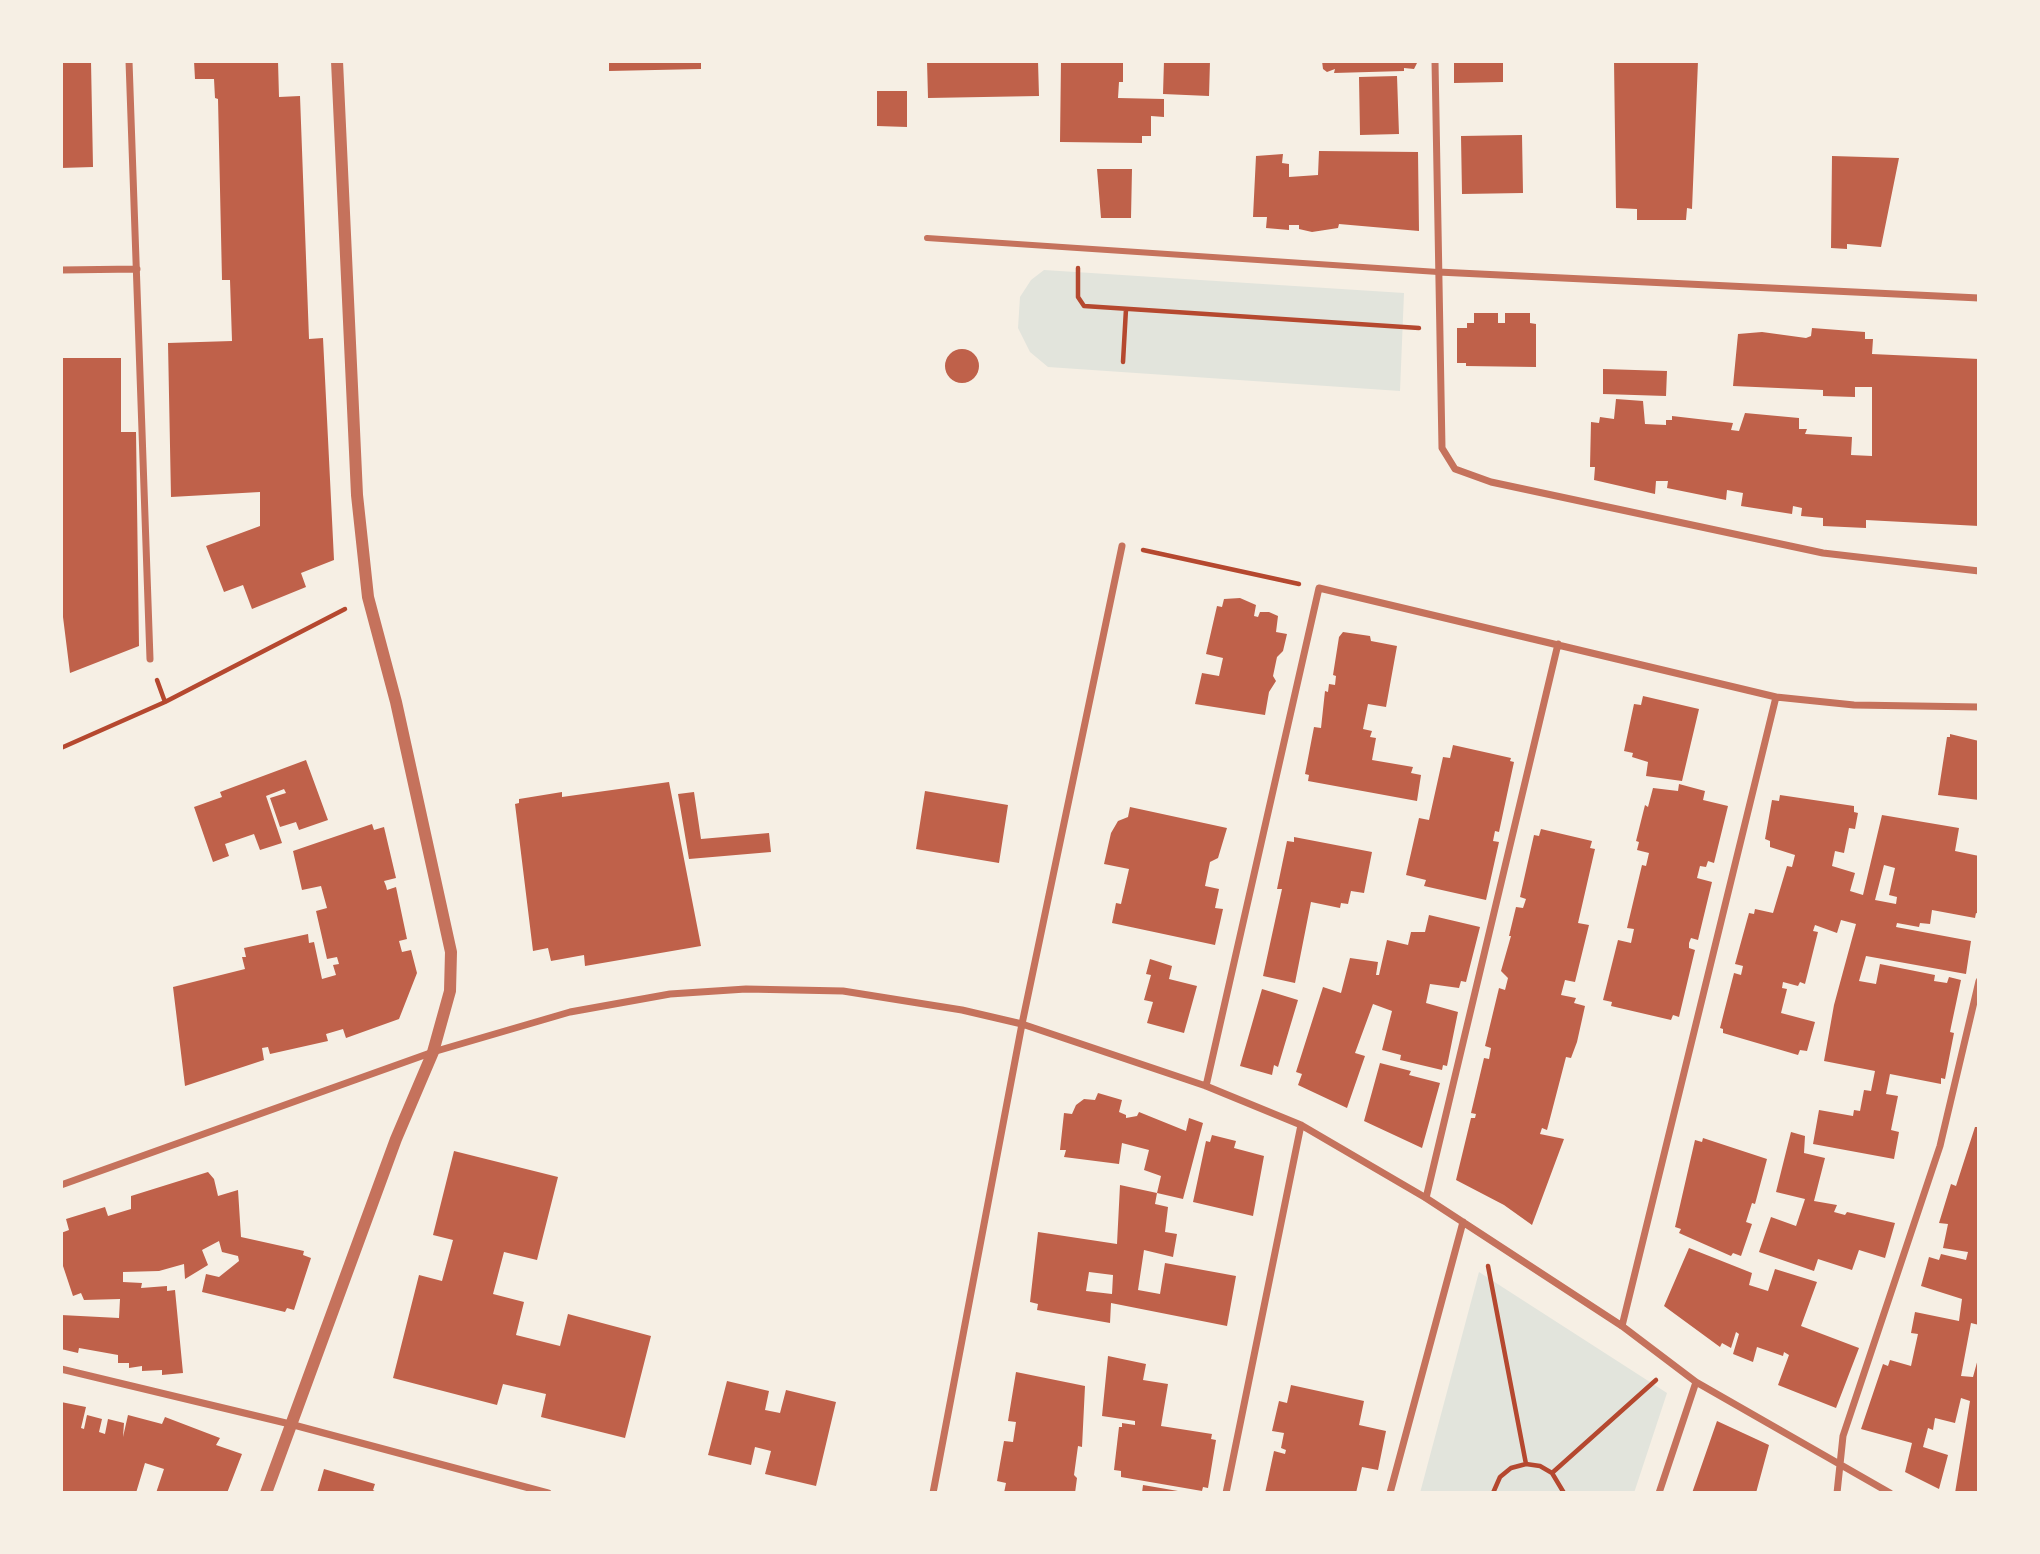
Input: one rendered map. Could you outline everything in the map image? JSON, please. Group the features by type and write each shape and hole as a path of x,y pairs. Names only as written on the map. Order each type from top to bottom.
{"street":[{"path":"129,61 150,659"},
{"path":"266,1493 396,1139 433,1052 450,991 451,952 396,702 370,617 357,495 337,61"},
{"path":"1435,61 1442,448 1455,469 1491,481 1823,553 1979,571"},
{"path":"927,238 1438,272 1979,298"},
{"path":"61,270 136,269"},
{"path":"933,1493 1022,1024 1122,546"},
{"path":"1206,1086 1319,588 1776,697 1866,706 1979,707"},
{"path":"1426,1198 1558,644"},
{"path":"1622,1326 1776,697"},
{"path":"1837,1493 1843,1436 1940,1146 1979,981"},
{"path":"61,1185 433,1052 570,1012 670,995 746,989 843,990 962,1010 1022,1024 1206,1086 1301,1125 1463,1222 1622,1326 1696,1382 1890,1493"},
{"path":"1226,1493 1301,1125"},
{"path":"1391,1493 1463,1222"},
{"path":"61,1369 290,1424 547,1493"},
{"path":"1659,1493 1696,1382"}],"path":[{"path":"1079,249 1078,297 1084,306 1438,329"},
{"path":"1123,362 1126,309"},
{"path":"1122,546 1319,588"},
{"path":"61,748 165,702 368,597"},
{"path":"1482,1235 1526,1464"},
{"path":"1552,1473 1673,1365"},
{"path":"1493,1493 1500,1477 1511,1468 1526,1464 1540,1466 1552,1473 1564,1493"}],"shaded area":[{"path":"1044,270 1404,293 1400,391 1048,367 1030,352 1018,328 1020,297 1031,280"},
{"path":"1479,1272 1667,1393 1634,1493 1420,1493"}],"building":[{"path":"61,61 91,61 93,167 61,168"},
{"path":"194,61 278,61 279,97 300,96 309,339 323,338 334,560 301,573 306,587 252,609 243,585 224,592 206,546 260,526 260,492 171,497 168,343 232,341 230,280 222,280 218,99 215,98 214,79 195,79"},
{"path":"609,61 701,61 701,69 609,71"},
{"path":"927,61 1038,61 1039,96 928,98"},
{"path":"1061,61 1123,61 1123,82 1119,82 1118,98 1164,99 1164,117 1151,116 1151,136 1142,136 1142,143 1060,142"},
{"path":"1164,61 1210,61 1209,96 1163,94"},
{"path":"1322,61 1417,63 1414,69 1404,68 1404,71 1334,73 1335,69 1327,72 1323,69"},
{"path":"1454,61 1503,61 1503,82 1454,83"},
{"path":"1614,61 1698,61 1692,209 1687,208 1686,220 1637,220 1637,209 1616,208"},
{"path":"1397,76 1399,134 1360,135 1359,77"},
{"path":"877,91 907,91 907,127 877,126"},
{"path":"1522,135 1523,193 1462,194 1461,136"},
{"path":"1319,151 1418,152 1419,231 1339,224 1338,228 1312,232 1299,229 1299,225 1289,225 1289,230 1266,228 1267,217 1253,217 1256,156 1283,154 1282,163 1289,164 1289,177 1318,175"},
{"path":"1832,156 1899,158 1881,247 1847,244 1847,249 1831,248"},
{"path":"1097,169 1132,169 1131,218 1101,218"},
{"path":"1474,313 1498,313 1498,323 1505,323 1505,313 1530,313 1530,323 1536,324 1536,367 1466,366 1466,363 1457,363 1457,328 1467,328 1467,323 1474,323"},
{"path":"1812,328 1865,332 1865,339 1873,339 1872,354 1979,359 1979,526 1866,520 1866,528 1823,526 1823,518 1801,516 1802,508 1793,506 1792,514 1741,506 1743,493 1727,490 1726,500 1667,488 1668,481 1656,481 1655,494 1594,480 1595,467 1590,467 1591,422 1599,423 1600,417 1614,419 1616,399 1643,401 1645,424 1666,425 1666,420 1672,420 1672,416 1733,423 1731,430 1739,431 1745,413 1799,418 1799,429 1807,429 1805,434 1852,437 1851,455 1872,456 1872,387 1855,387 1855,397 1823,396 1823,390 1733,386 1738,334 1762,332 1806,338 1811,336"},
{"path":"962,349 974,354 979,366 974,378 962,383 950,378 945,366 950,354"},
{"path":"61,358 121,358 121,432 136,432 139,646 70,673 61,601"},
{"path":"1603,369 1667,371 1666,396 1603,394"},
{"path":"1240,598 1256,605 1254,616 1258,617 1260,612 1269,612 1278,616 1276,632 1287,634 1283,651 1277,657 1273,676 1276,681 1269,692 1265,715 1195,704 1202,673 1219,676 1223,658 1206,654 1217,606 1222,607 1224,599"},
{"path":"1343,632 1370,636 1371,641 1397,646 1386,707 1368,704 1363,729 1372,731 1370,737 1376,738 1372,760 1413,767 1411,773 1421,775 1417,801 1308,781 1309,775 1305,774 1314,727 1321,728 1325,691 1328,692 1329,684 1335,685 1336,676 1333,675 1339,637"},
{"path":"1643,696 1699,709 1682,781 1646,776 1648,762 1632,757 1633,753 1624,751 1634,704 1641,705"},
{"path":"1950,734 1979,741 1979,800 1938,795 1947,737 1950,737"},
{"path":"1453,745 1511,758 1510,761 1514,762 1499,832 1495,831 1493,841 1499,842 1486,900 1424,886 1426,880 1406,875 1419,818 1429,820 1443,757 1450,758"},
{"path":"306,760 328,820 299,830 296,822 280,827 270,798 286,793 284,789 266,796 282,843 260,850 254,834 225,844 229,856 213,862 194,807 222,797 220,792"},
{"path":"669,782 701,946 585,966 584,955 551,961 548,948 533,951 515,804 519,803 519,799 562,792 562,797"},
{"path":"1679,784 1705,791 1703,800 1728,806 1714,863 1708,861 1706,867 1700,866 1697,878 1712,882 1698,940 1691,938 1689,943 1689,948 1695,950 1679,1017 1673,1015 1671,1020 1611,1006 1612,1002 1603,1000 1618,940 1631,943 1634,929 1627,928 1642,865 1646,866 1649,853 1637,850 1639,842 1636,841 1645,805 1648,807 1653,788 1678,791"},
{"path":"925,791 1008,805 999,863 916,849"},
{"path":"694,792 701,839 769,833 771,852 689,859 678,794"},
{"path":"1780,795 1854,806 1854,812 1858,813 1855,829 1849,828 1844,853 1835,851 1832,866 1855,873 1850,891 1863,895 1882,815 1959,828 1955,851 1979,856 1979,914 1976,913 1975,918 1932,910 1930,924 1920,923 1919,927 1897,923 1896,927 1971,941 1966,974 1866,956 1859,981 1876,984 1880,964 1935,975 1934,981 1947,983 1949,977 1961,980 1950,1032 1954,1033 1945,1079 1941,1078 1941,1084 1890,1074 1886,1094 1898,1096 1891,1130 1899,1132 1894,1159 1813,1144 1819,1110 1853,1116 1854,1110 1860,1111 1864,1090 1871,1091 1875,1071 1824,1061 1834,1005 1856,924 1841,920 1837,933 1815,925 1813,931 1818,932 1805,984 1800,982 1798,986 1783,982 1782,988 1787,989 1781,1013 1815,1022 1807,1051 1800,1050 1798,1055 1723,1033 1720,1028 1734,973 1741,975 1743,966 1735,964 1749,913 1754,914 1755,909 1773,913 1787,866 1792,867 1795,855 1770,847 1770,841 1765,839 1772,800 1779,801","holes":["1884,865 1895,868 1889,895 1897,897 1896,904 1875,900"]},
{"path":"1130,807 1227,828 1218,858 1210,862 1205,886 1219,889 1215,908 1223,909 1215,945 1112,923 1116,903 1121,904 1129,869 1104,864 1111,833 1118,821 1128,817"},
{"path":"372,824 374,830 384,827 396,878 384,881 387,890 396,887 407,939 399,941 402,952 411,950 417,973 399,1019 346,1038 343,1029 326,1034 328,1041 270,1054 268,1047 262,1048 264,1060 185,1086 173,987 245,969 242,957 246,957 244,948 308,934 309,943 314,942 322,979 336,975 333,965 339,964 337,957 327,959 316,911 327,908 321,886 302,890 293,851"},
{"path":"1541,829 1592,841 1590,848 1595,849 1578,923 1589,925 1575,982 1565,980 1561,995 1576,998 1574,1003 1585,1006 1577,1042 1571,1058 1566,1057 1547,1130 1542,1128 1540,1134 1564,1139 1532,1225 1504,1205 1456,1180 1471,1118 1475,1118 1476,1114 1471,1113 1484,1058 1489,1059 1491,1048 1485,1046 1499,988 1505,990 1508,978 1501,971 1516,907 1523,908 1526,899 1520,897 1534,835 1539,836"},
{"path":"1294,837 1372,852 1364,893 1351,891 1348,904 1341,903 1340,908 1311,902 1295,983 1263,976 1282,889 1277,889 1287,841 1294,842"},
{"path":"1429,915 1480,927 1466,982 1461,981 1459,988 1430,984 1426,1003 1458,1012 1447,1066 1443,1065 1442,1070 1400,1060 1401,1055 1382,1050 1392,1011 1373,1004 1355,1053 1365,1056 1347,1108 1298,1085 1302,1074 1296,1072 1323,987 1341,993 1350,958 1378,962 1376,975 1379,975 1387,940 1408,945 1411,932 1425,932"},
{"path":"1150,959 1172,966 1169,979 1197,986 1184,1033 1147,1023 1153,1002 1144,1000 1151,975 1146,974"},
{"path":"1262,989 1298,1000 1278,1067 1274,1065 1272,1075 1240,1066"},
{"path":"1380,1063 1411,1071 1409,1075 1440,1083 1422,1148 1364,1121"},
{"path":"1098,1093 1122,1100 1119,1112 1126,1115 1126,1118 1137,1116 1139,1112 1186,1131 1189,1118 1203,1123 1183,1199 1157,1193 1161,1176 1144,1170 1149,1150 1122,1143 1119,1164 1064,1157 1066,1150 1060,1150 1064,1113 1072,1114 1076,1105 1084,1099 1095,1100"},
{"path":"1975,1127 1979,1127 1979,1325 1971,1323 1961,1376 1973,1377 1979,1355 1979,1493 1955,1493 1970,1401 1961,1398 1955,1423 1935,1418 1933,1430 1928,1428 1923,1447 1948,1455 1939,1489 1905,1472 1912,1443 1861,1429 1883,1364 1888,1366 1890,1360 1911,1366 1918,1334 1911,1333 1915,1312 1959,1321 1962,1299 1921,1286 1929,1257 1939,1260 1941,1254 1966,1260 1968,1252 1943,1248 1948,1224 1939,1223 1951,1184 1956,1186"},
{"path":"1791,1132 1805,1136 1804,1153 1825,1158 1814,1201 1837,1205 1834,1212 1845,1215 1847,1212 1895,1223 1885,1258 1859,1250 1852,1270 1818,1259 1814,1271 1759,1252 1771,1217 1796,1226 1805,1199 1776,1192"},
{"path":"1212,1135 1236,1141 1234,1148 1264,1156 1253,1216 1193,1202 1206,1141 1210,1142"},
{"path":"1703,1138 1767,1159 1755,1204 1752,1203 1746,1222 1752,1224 1741,1256 1733,1253 1731,1256 1679,1233 1681,1229 1675,1227 1695,1140 1702,1142"},
{"path":"454,1151 558,1177 537,1260 504,1252 493,1294 524,1302 516,1335 560,1346 568,1314 651,1336 625,1438 541,1417 546,1394 503,1384 497,1405 393,1378 419,1275 442,1281 453,1240 433,1235"},
{"path":"208,1172 214,1179 218,1196 238,1190 241,1237 304,1251 303,1255 311,1258 294,1310 287,1308 285,1312 202,1292 206,1274 219,1277 239,1261 238,1256 222,1252 219,1241 202,1250 208,1265 185,1279 184,1264 159,1271 123,1272 123,1282 142,1283 141,1288 167,1286 167,1291 175,1290 183,1373 162,1375 162,1370 142,1371 142,1366 129,1368 129,1363 118,1363 118,1355 79,1348 78,1353 61,1349 61,1315 119,1318 120,1299 84,1300 81,1293 73,1296 61,1260 61,1233 69,1230 66,1219 105,1207 108,1216 131,1209 131,1196"},
{"path":"1120,1185 1157,1193 1155,1204 1168,1207 1165,1232 1177,1234 1173,1257 1144,1250 1138,1290 1160,1294 1165,1263 1236,1276 1227,1326 1111,1303 1110,1323 1037,1310 1038,1304 1030,1302 1038,1232 1117,1244","holes":["1089,1272 1113,1275 1112,1294 1086,1291"]},
{"path":"1689,1248 1752,1273 1749,1285 1768,1291 1775,1269 1817,1282 1801,1326 1859,1348 1836,1408 1778,1385 1789,1355 1784,1352 1783,1356 1757,1347 1753,1362 1733,1354 1739,1334 1736,1332 1731,1348 1722,1343 1720,1347 1664,1306"},
{"path":"1108,1356 1146,1364 1143,1380 1168,1384 1161,1426 1212,1434 1211,1439 1216,1440 1208,1488 1203,1487 1202,1491 1121,1477 1121,1471 1114,1470 1119,1427 1122,1427 1122,1423 1135,1425 1135,1421 1102,1416"},
{"path":"1016,1372 1085,1386 1082,1447 1078,1446 1074,1475 1077,1478 1075,1493 1004,1493 1006,1483 997,1481 1004,1441 1013,1442 1016,1422 1008,1421"},
{"path":"727,1381 769,1391 765,1410 780,1413 786,1390 836,1402 816,1486 765,1474 771,1451 755,1447 751,1465 708,1455"},
{"path":"1291,1385 1364,1401 1359,1425 1386,1431 1378,1470 1362,1467 1356,1493 1265,1493 1274,1451 1285,1454 1286,1450 1281,1448 1284,1433 1272,1431 1279,1401 1287,1403"},
{"path":"61,1402 86,1407 81,1428 84,1429 87,1415 102,1419 99,1432 105,1434 108,1419 124,1423 123,1437 128,1415 162,1424 165,1417 220,1438 216,1445 242,1454 227,1493 156,1493 164,1469 145,1463 136,1493 61,1493"},
{"path":"1717,1421 1769,1445 1756,1493 1692,1493"},
{"path":"324,1469 375,1484 373,1490 378,1493 317,1493"},
{"path":"1143,1485 1178,1491 1178,1493 1142,1493"}]}
